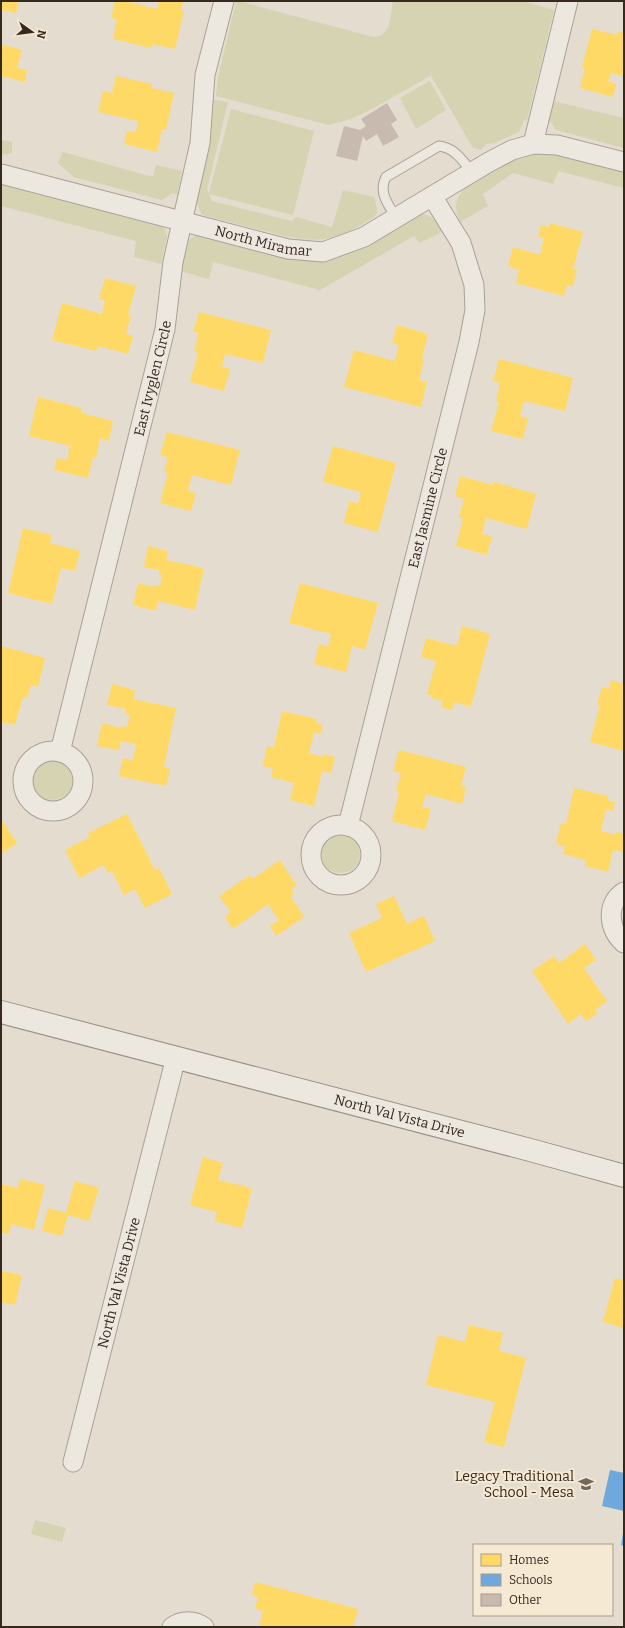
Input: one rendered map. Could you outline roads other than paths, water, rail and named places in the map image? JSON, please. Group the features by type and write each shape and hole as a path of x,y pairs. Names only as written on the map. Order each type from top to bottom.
{"main road":[{"name":"North Val Vista Drive","path":"1,1012 534,1151 624,1176"}],"street":[{"name":"East Ivyglen Circle","path":"60,752 165,329 172,262 183,222 200,143 205,74 224,1"},
{"path":"533,144 568,1"},
{"name":"North Miramar","path":"1,174 288,249 324,252 364,237 472,172 512,150 533,144 557,145 624,162"},
{"name":"East Jasmine Circle","path":"348,826 469,342 475,310 474,285 461,243 432,196"},
{"path":"624,892 615,901 611,920 613,929 618,938 624,943"},
{"name":"North Val Vista Drive","path":"73,1462 176,1058"},
{"path":"172,1627 182,1622 192,1622 204,1627"}],"lane":[{"path":"396,218 383,193 382,184 386,177 439,146 447,147 455,151 472,172"}],"place":[{"name":"Legacy Traditional School - Mesa","path":"586,1484"}]}
